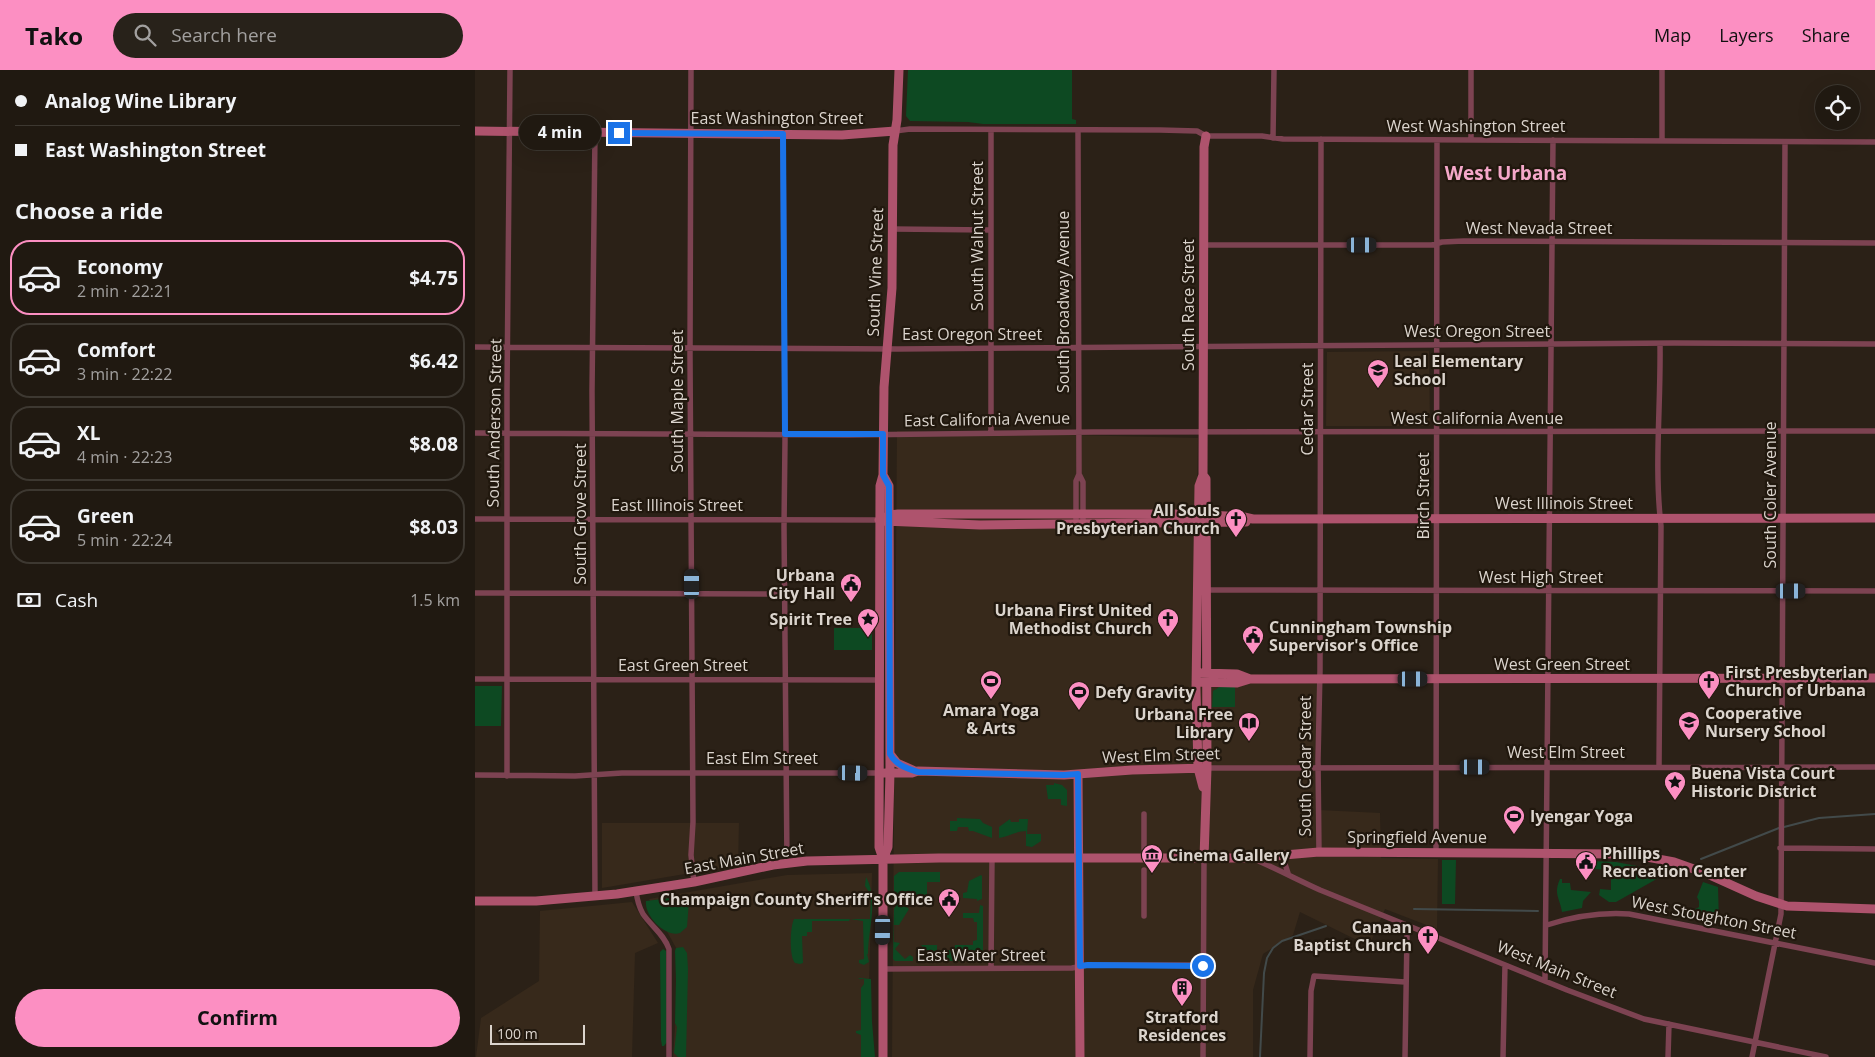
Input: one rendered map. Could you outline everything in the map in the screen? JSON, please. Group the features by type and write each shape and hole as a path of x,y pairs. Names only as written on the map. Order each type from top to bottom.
{"street":[{"name":"South Anderson Street","path":"507,776 510,70"},
{"name":"South Maple Street","path":"691,70 691,679 692,862 694,882"},
{"name":"South Vine Street","path":"883,859 879,846 879,520 880,486 883,475 884,386 891,316 893,145 899,70"},
{"path":"1273,138 1274,70"},
{"path":"1471,70 1471,140"},
{"path":"1662,70 1662,141"},
{"name":"East Washington Street","path":"475,132 865,134 909,129 1078,130"},
{"name":"South Walnut Street","path":"991,130 991,433"},
{"name":"West Washington Street","path":"1078,130 1195,131 1206,136 1321,139 1875,142"},
{"name":"South Broadway Avenue","path":"1078,130 1079,474 1083,482 1079,514 1080,524"},
{"name":"South Grove Street","path":"595,133 593,347 593,774 595,896"},
{"path":"783,134 785,773 787,863"},
{"name":"South Race Street","path":"1203,1057 1205,794 1201,677 1202,519 1206,479 1203,475 1202,432 1203,147 1206,136"},
{"name":"Cedar Street","path":"1320,679 1321,139"},
{"name":"Birch Street","path":"1436,853 1437,140"},
{"path":"1545,981 1548,853 1553,140"},
{"name":"South Coler Avenue","path":"1752,1057 1781,914 1785,142"},
{"path":"892,229 991,230"},
{"name":"West Nevada Street","path":"1203,245 1432,245 1456,241 1875,243"},
{"path":"1659,767 1661,591 1658,431 1660,344"},
{"name":"West Oregon Street","path":"1079,347 1875,344"},
{"name":"East Oregon Street","path":"475,347 1079,347"},
{"name":"West California Avenue","path":"1079,432 1875,431"},
{"name":"East California Avenue","path":"475,434 1079,432"},
{"name":"South Vine Street","path":"883,475 889,486 890,519 890,773 888,847 883,859"},
{"name":"West Illinois Street","path":"1079,514 1244,522 1253,519 1320,518 1875,518"},
{"name":"East Illinois Street","path":"926,519 1079,514"},
{"name":"East Illinois Street","path":"475,519 926,519 1080,524"},
{"name":"South Race Street","path":"1201,677 1207,590 1202,519"},
{"name":"West Illinois Street","path":"1080,524 1202,519"},
{"path":"879,569 890,569"},
{"name":"West High Street","path":"1207,590 1875,591"},
{"path":"475,594 785,594"},
{"path":"879,635 890,635"},
{"name":"West Green Street","path":"1201,677 1237,674 1250,679 1875,678"},
{"name":"South Cedar Street","path":"1319,852 1320,679"},
{"name":"East Green Street","path":"475,680 890,680"},
{"path":"890,754 901,766 918,772"},
{"name":"West Elm Street","path":"1078,774 1203,768 1875,767"},
{"name":"East Elm Street","path":"475,775 575,776 593,774 918,772 1078,774"},
{"path":"1078,774 1080,1057"},
{"path":"1144,814 1144,849"},
{"path":"1780,848 1875,850"},
{"name":"Springfield Avenue","path":"1250,858 1319,852 1619,854 1663,860 1705,872 1756,896 1798,908 1875,909"},
{"path":"1285,855 1288,874"},
{"path":"991,858 991,968"},
{"name":"East Main Street","path":"475,901 536,901 595,896 694,882 787,863 883,859 1078,858"},
{"name":"West Main Street","path":"1078,858 1250,858 1300,881 1505,965 1644,1019 1826,1057"},
{"path":"883,859 883,1057"},
{"path":"1144,870 1144,916"},
{"path":"636,891 643,914 662,935 669,949 669,1057"},
{"name":"West Stoughton Street","path":"1547,925 1597,913 1629,914 1875,963"},
{"path":"1405,1057 1405,982 1407,935 1410,926"},
{"name":"East Water Street","path":"883,969 1072,968 1088,965 1203,966"},
{"path":"1503,1057 1505,965"},
{"path":"1311,1057 1311,991 1313,976 1405,982"},
{"path":"1668,1057 1669,1024"}],"shaded area":[{"name":"Leal Elementary School","path":"1429,351 1430,426 1326,426 1327,352"},
{"path":"897,431 1198,438 1195,625 1201,672 1308,676 1320,679 1319,810 1380,813 1381,858 1438,859 1437,929 1385,909 1369,946 1300,912 1293,935 1263,954 1253,990 1253,1057 892,1057"},
{"path":"602,823 739,823 738,865 602,888"},
{"path":"872,873 869,984 873,1057 673,1057 680,955 649,899 787,875"},
{"path":"632,902 658,943 635,953 632,1057 476,1057 481,1018 539,981 540,911"}],"green space":[{"path":"908,70 1072,70 1072,119 1076,120 1076,124 983,124 910,121 906,116"},
{"path":"834,628 872,628 872,650 834,650"},
{"path":"475,686 502,686 501,726 475,726"},
{"path":"1221,686 1235,687 1235,707 1212,707 1213,691"},
{"path":"1054,783 1062,785 1067,790 1067,806 1061,805 1061,799 1048,799 1046,785 1054,785"},
{"path":"957,818 980,819 983,823 992,827 992,838 969,831 968,827 958,827 957,831 950,831 950,821 957,821"},
{"path":"1010,819 1011,822 1019,822 1019,819 1028,819 1027,834 1041,834 1041,841 1032,847 1026,846 1026,831 999,838 999,827"},
{"path":"1442,860 1456,860 1455,904 1442,904"},
{"path":"1593,861 1616,862 1669,872 1616,902 1609,902 1599,895 1600,889 1611,890 1611,870 1593,869"},
{"path":"899,872 940,872 940,882 927,882 927,897 917,895 906,906 909,909 899,925 894,925 894,942 900,943 895,949 905,959 910,955 913,957 913,961 895,961 893,959 894,909 898,902 894,892 894,876"},
{"path":"981,875 982,899 977,901 977,899 963,898 963,893 967,892 969,881"},
{"path":"866,877 872,895 872,915 867,954 869,962 864,965 859,963 859,960 864,959 863,921 850,919 870,919 871,895 865,886"},
{"path":"1560,879 1562,879 1562,883 1570,883 1571,890 1591,892 1583,901 1582,908 1562,912 1557,892"},
{"path":"1703,882 1718,887 1719,922 1673,913 1681,910 1686,914 1699,907 1697,897"},
{"path":"686,896 689,901 687,927 680,933 674,934 663,929 652,919 646,907 646,901"},
{"path":"980,905 983,906 982,961 921,961 920,956 925,950 921,945 937,945 937,950 954,950 955,945 973,945 973,941 977,940 977,922 974,922 973,918 963,918 963,913 979,913"},
{"path":"794,919 850,919 849,921 812,921 812,932 807,932 807,936 802,936 803,963 795,963 791,941"},
{"path":"683,947 687,953 688,969 686,1057 678,1057 674,1053 677,1027 675,1023 675,951 676,948"},
{"path":"663,949 666,951 667,1042 662,1046 660,952"},
{"path":"860,978 871,979 875,1057 861,1057 861,1035 856,1033 856,1031 861,1030 861,988 864,984 864,979 858,979"}],"waterway":[{"path":"1784,827 1819,818 1875,814"},
{"path":"1701,859 1779,828"},
{"path":"1414,909 1538,911"},
{"path":"1260,1057 1264,973 1267,958 1273,948 1282,941 1326,926"}],"place":[{"name":"Leal Elementary School","path":"1378,389"},
{"name":"All Souls Presbyterian Church","path":"1236,538"},
{"name":"Urbana City Hall","path":"851,603"},
{"name":"Spirit Tree","path":"868,638"},
{"name":"Urbana First United Methodist Church","path":"1168,638"},
{"name":"Cunningham Township Supervisor's Office","path":"1253,655"},
{"name":"Amara Yoga & Arts","path":"991,700"},
{"name":"First Presbyterian Church of Urbana","path":"1709,700"},
{"name":"Defy Gravity","path":"1079,711"},
{"name":"Cooperative Nursery School","path":"1689,741"},
{"name":"Urbana Free Library","path":"1249,742"},
{"name":"Buena Vista Court Historic District","path":"1675,801"},
{"name":"Iyengar Yoga","path":"1514,835"},
{"name":"Cinema Gallery","path":"1152,874"},
{"name":"Phillips Recreation Center","path":"1586,881"},
{"name":"Champaign County Sheriff's Office","path":"949,918"},
{"name":"Canaan Baptist Church","path":"1428,955"},
{"name":"Stratford Residences","path":"1182,1007"}],"district":[{"name":"West Urbana","path":"1506,173"}],"route":[{"path":"619,133 783,134 785,434 883,434 883,475 889,486 890,754 894,760 901,766 918,772 1078,774 1080,966 1203,966"}]}
